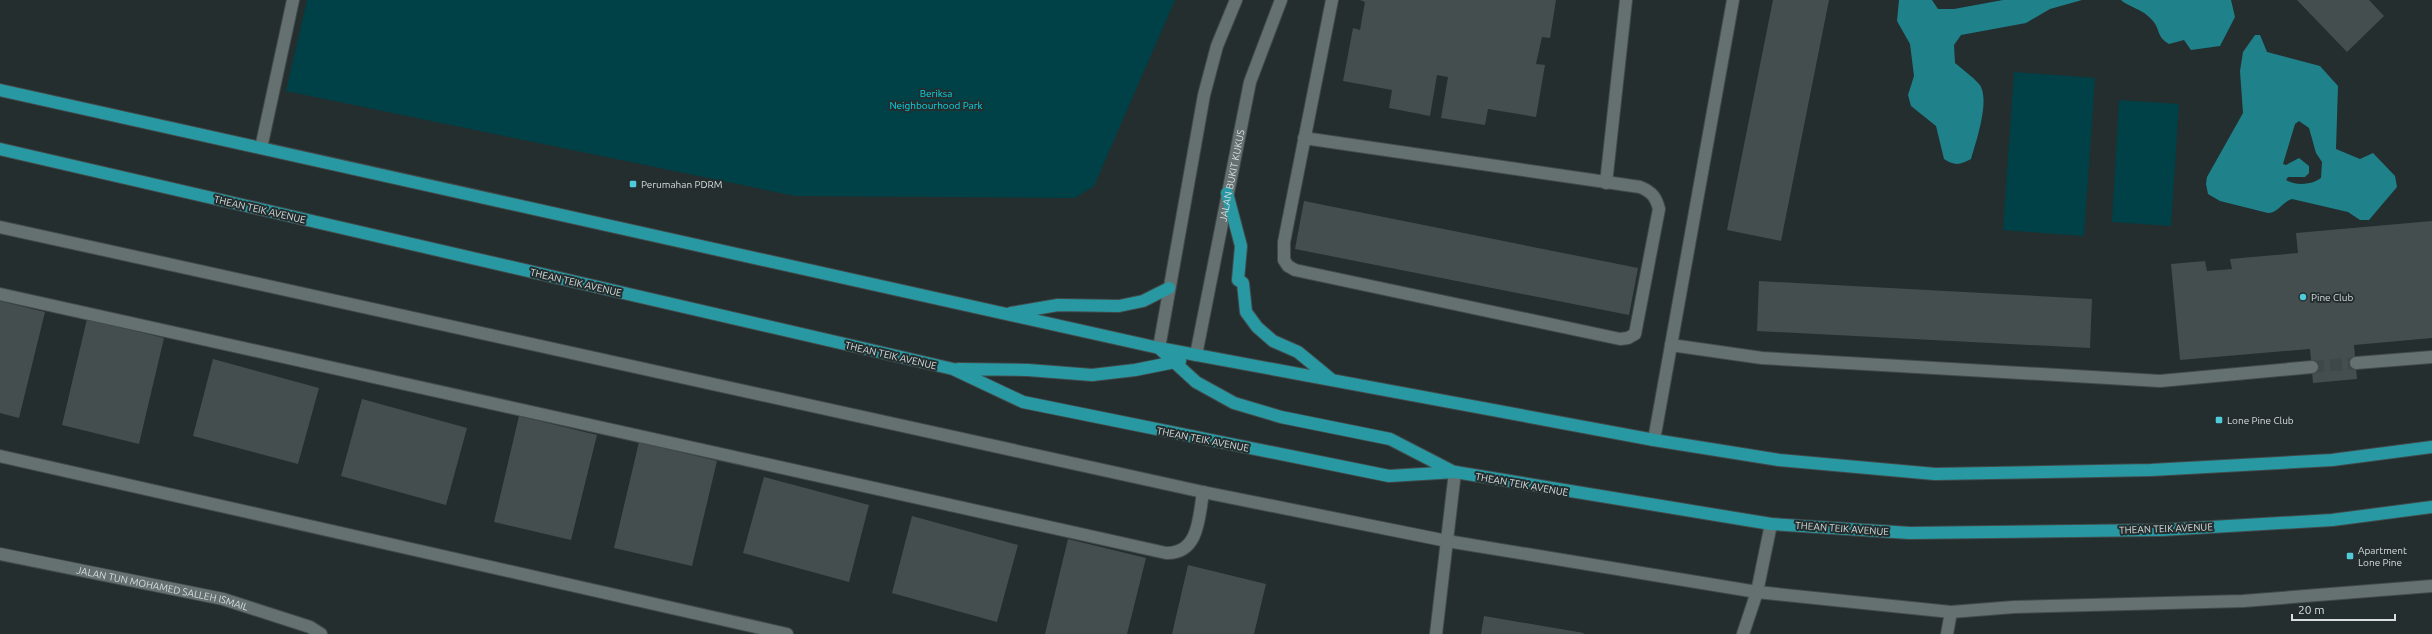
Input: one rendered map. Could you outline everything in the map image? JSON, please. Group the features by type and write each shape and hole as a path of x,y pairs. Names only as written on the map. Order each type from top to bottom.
{"main road":[{"path":"0,90 1158,348 1654,440 1780,460 1935,474 2151,470 2332,460 2432,447"},
{"name":"THEAN TEIK AVENUE","path":"0,149 953,369 1023,402 1389,476 1455,472 1771,524 1910,532 2161,530 2332,520 2432,507"},
{"path":"1227,193 1241,246 1238,280 1243,283 1246,312 1257,327 1273,341 1298,352 1333,381"},
{"path":"1006,314 1058,305 1119,306 1143,301 1170,288"},
{"path":"1158,348 1196,382 1234,403 1281,417 1390,439 1455,472"},
{"path":"953,369 1028,370 1092,375 1174,363 1196,355"}],"street":[{"path":"261,148 292,0"},
{"path":"1158,348 1204,95 1217,46 1236,0"},
{"name":"JALAN BUKIT KUKUS","path":"1196,355 1250,82 1281,0"},
{"path":"1304,138 1640,187 1651,192 1657,200 1659,209 1638,327 1635,334 1628,338 1620,339 1604,336 1295,270 1288,266 1284,260 1284,242 1304,138 1332,0"},
{"path":"1606,182 1626,0"},
{"path":"1654,440 1733,0"},
{"path":"0,227 1203,492 1447,541 1757,592 1951,612 2014,607 2243,601 2432,586"},
{"path":"0,294 1166,553 1175,553 1191,544 1199,522 1203,492"},
{"path":"1671,345 1762,358 2160,381 2312,367"},
{"path":"2356,363 2432,357"},
{"path":"0,456 787,634"},
{"path":"1436,634 1455,472"},
{"path":"1743,634 1757,592 1771,524"},
{"name":"JALAN TUN MOHAMED SALLEH ISMAIL","path":"0,554 223,599 310,627 321,634"},
{"path":"1947,634 1951,612"}],"green space":[{"name":"Beriksa Neighbourhood Park","path":"307,0 1175,0 1094,186 1075,198 795,196 286,91"},
{"path":"2014,72 2095,78 2084,236 2003,230"},
{"path":"2119,100 2179,104 2171,226 2112,222"}],"shaded area":[{"path":"1899,0 1932,0 1938,9 1954,9 2003,0 2082,0 2050,9 2026,23 1961,35 1954,45 1955,63 1979,84 1984,99 1979,131 1971,159 1964,163 1954,164 1944,159 1936,126 1911,106 1908,95 1914,76 1910,44 1897,21"},
{"path":"2121,0 2231,0 2235,17 2220,46 2191,50 2184,40 2169,44 2160,36 2153,21 2149,17"},
{"path":"2255,35 2260,35 2267,52 2320,66 2338,86 2336,149 2360,159 2373,153 2395,176 2397,187 2369,220 2360,220 2348,212 2292,199 2285,202 2275,211 2268,213 2220,201 2208,194 2206,184 2207,177 2243,113 2240,71 2243,52","holes":["2299,121 2309,128 2316,153 2322,162 2321,178 2304,184 2290,182 2286,180 2288,177 2305,177 2309,173 2309,166 2299,158 2286,165 2283,164 2295,124"]}],"building":[{"path":"1360,0 1556,0 1550,38 1542,37 1536,64 1545,65 1536,117 1488,109 1485,125 1441,118 1448,77 1437,75 1430,116 1389,108 1392,90 1343,81 1353,28 1360,30 1365,2"},
{"path":"1773,0 1829,0 1781,241 1727,230"},
{"path":"2297,0 2369,0 2384,16 2347,52"},
{"path":"1304,201 1638,268 1629,315 1295,249"},
{"name":"Pine Club","path":"2432,221 2432,338 2354,345 2357,379 2313,383 2310,349 2180,360 2171,264 2205,261 2207,271 2232,269 2230,259 2298,253 2296,233"},
{"path":"1759,281 2092,299 2090,348 1757,331"},
{"path":"0,301 45,312 19,418 0,413"},
{"path":"87,319 164,338 139,444 62,425"},
{"path":"213,359 319,388 298,464 193,436"},
{"path":"362,399 467,428 446,505 341,476"},
{"path":"519,416 597,435 571,540 494,522"},
{"path":"639,442 717,461 692,566 614,548"},
{"path":"764,477 869,505 849,582 743,553"},
{"path":"912,516 1018,545 997,622 892,593"},
{"path":"1068,539 1146,558 1127,634 1045,634"},
{"path":"1188,565 1266,584 1254,634 1172,634"},
{"path":"1484,616 1584,633 1481,634"}],"tunnel":[{"path":"2312,367 2356,363"}],"place":[{"name":"Perumahan PDRM","path":"633,184"},
{"name":"Pine Club","path":"2303,297"},
{"name":"Lone Pine Club","path":"2219,420"},
{"name":"Apartment Lone Pine","path":"2350,556"}]}
